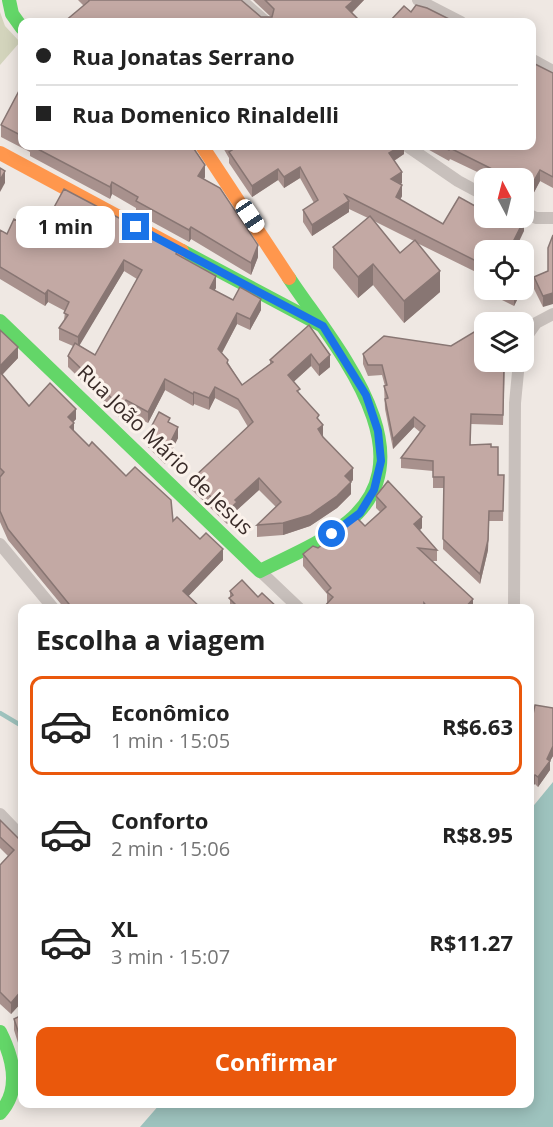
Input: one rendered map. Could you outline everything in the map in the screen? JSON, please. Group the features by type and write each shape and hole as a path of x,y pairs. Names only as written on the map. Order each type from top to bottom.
{"street":[{"path":"9,0 12,14 18,22"},
{"path":"241,0 261,18"},
{"path":"418,0 453,18"},
{"path":"536,62 553,71"},
{"path":"205,150 323,326 366,395 378,431 381,461 374,490 360,513 332,534 260,571"},
{"path":"413,150 474,190"},
{"path":"0,153 323,326"},
{"path":"534,217 553,218"},
{"path":"534,326 553,314"},
{"name":"Rua João Mário de Jesus","path":"0,321 295,604"},
{"path":"514,604 515,403 518,372"},
{"path":"0,543 50,604"},
{"path":"0,814 18,833"},
{"path":"0,1032 8,1045 13,1090 0,1113"}],"green space":[{"path":"0,12 5,26 18,40 18,44 0,65"}],"water":[{"path":"553,782 553,1127 140,1127 157,1108 534,1108 534,805"}],"building":[{"path":"241,0 261,17 272,17 274,9 265,0 354,0 346,7 357,18 69,18 89,1"},
{"path":"416,5 447,18 393,18 404,6 411,12"},
{"path":"536,64 553,73 553,177 540,170 534,181 534,168 489,168 454,150 536,150"},
{"path":"18,93 18,134 1,125"},
{"path":"40,150 195,150 205,165 198,176 220,188 258,245 251,263 191,227 189,230 136,201 138,197 112,182 110,187"},
{"path":"232,150 394,150 389,153 402,172 391,179 402,185 396,197 443,224 459,197 474,205 474,228 520,228 514,240 474,240 474,260 345,195 349,201 312,225 303,210 318,200 300,167 284,177 278,169 252,186 229,152"},
{"path":"0,168 5,171 0,180"},
{"path":"64,189 178,249 176,254 216,276 210,288 233,300 240,287 261,299 250,319 237,313 218,349 228,360 227,363 242,385 273,362 270,360 309,325 330,355 319,365 311,354 288,375 300,389 297,391 319,415 317,418 323,425 318,429 323,437 353,468 345,476 351,482 337,496 310,515 283,523 257,525 281,502 259,478 235,500 237,502 227,512 192,479 253,422 238,399 215,387 209,398 194,392 193,394 165,379 148,412 126,400 122,408 68,356 75,343 95,355 142,270 124,260 78,337 59,328 68,315 64,313 69,302 48,290 45,294 0,267 0,230 7,234 14,219 40,233"},
{"path":"370,216 400,253 415,240 440,271 404,301 373,264 358,277 333,247"},
{"path":"553,235 553,293 543,296 534,277 548,271 548,248"},
{"path":"0,330 18,347 0,366"},
{"path":"474,332 474,372 504,372 503,415 471,414 470,445 491,444 491,447 498,447 498,475 504,475 503,511 489,511 488,540 480,574 443,539 444,477 433,477 433,461 401,458 425,426 414,417 393,439 385,399 388,398 384,386 387,385 382,365 368,365 363,354 384,336 451,346"},
{"path":"0,372 29,406 50,383 76,409 68,417 74,423 70,427 89,446 92,442 126,476 135,467 171,500 173,521 177,517 200,539 206,533 223,549 183,591 197,604 69,604 8,529 0,511 0,477 4,472 0,468"},
{"path":"159,412 170,418 168,422 178,427 165,453 147,435"},
{"path":"388,481 422,517 414,524 437,550 418,548 473,599 468,604 327,604 333,597 327,592 331,588 303,554 313,546 318,548 357,518 365,526 386,507 376,496"},
{"path":"242,580 258,597 262,593 274,604 235,604 229,598 233,595 230,591"},
{"path":"535,705 553,708 553,746 547,759 550,761 538,777 534,776"},
{"path":"0,820 18,838 18,995 11,1003 0,992 0,865 14,850 0,837"},
{"path":"18,1017 18,1031 14,1019"}],"waterway":[{"path":"0,713 18,724"}],"traffic: fast":[{"path":"9,0 12,14 18,22"},
{"path":"182,251 321,325"},
{"path":"0,321 260,571 317,543 348,522 371,494 380,464 377,431 366,398 328,333 289,278"},
{"path":"0,1032 13,1074 11,1094 0,1113"}],"traffic: slow":[{"path":"205,150 289,278"},
{"path":"0,153 182,251"}],"route":[{"path":"136,227 323,326 366,395 378,431 381,461 374,490 360,513 332,534"}]}
